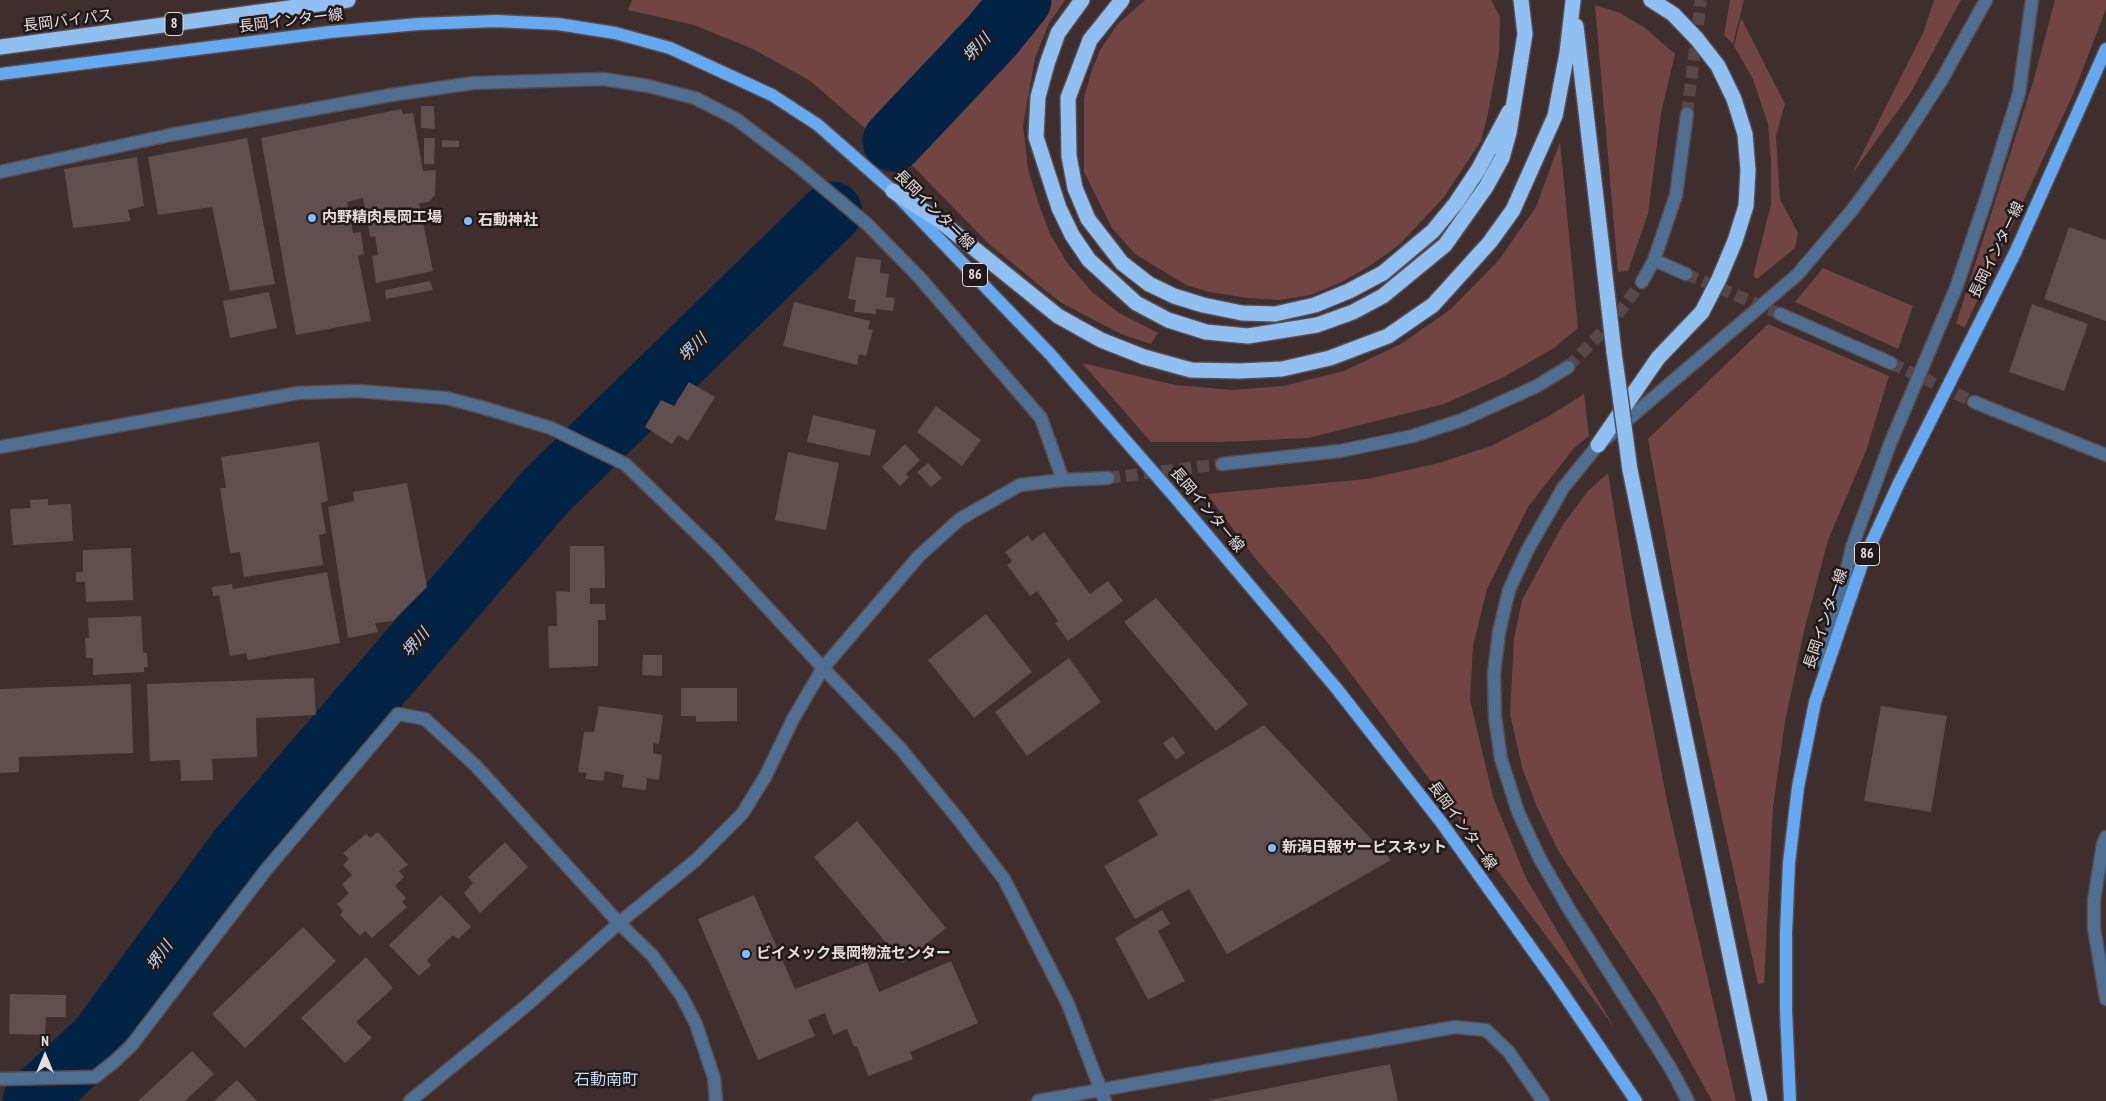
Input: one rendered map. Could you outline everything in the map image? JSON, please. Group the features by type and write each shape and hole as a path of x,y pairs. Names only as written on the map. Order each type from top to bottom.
{"highway":[{"name":"長岡バイパス","path":"0,47 348,0"},
{"path":"1082,0 1058,33 1038,97 1036,137 1059,208 1072,235 1089,260 1136,303 1168,320 1206,332 1248,336 1317,325 1354,312 1383,296 1445,246 1474,206 1502,158 1509,133 1525,34 1521,0"},
{"path":"1122,0 1090,40 1068,98 1069,156 1075,188 1088,219 1122,263 1149,284 1174,296 1203,305 1242,313 1275,314 1315,305 1349,291 1384,273 1433,231 1456,203 1478,170 1515,100"},
{"path":"1598,445 1658,358 1702,312 1722,272 1746,206 1748,170 1745,134 1734,99 1718,66 1697,39 1673,14 1651,0"},
{"path":"894,191 940,221 1058,316 1101,340 1144,357 1191,370 1240,372 1282,369 1330,358 1388,336 1434,305 1490,242 1513,210 1555,116 1567,53 1573,1"},
{"path":"1573,1 1614,352 1630,470 1760,1101"}],"main road":[{"name":"長岡インター線","path":"0,74 330,32 418,24 477,22 558,24 615,33 670,48 772,95 818,125 894,191 1050,354 1337,689 1441,822 1556,983 1636,1101"},
{"name":"長岡インター線","path":"1790,1101 1786,1010 1786,933 1789,863 1798,786 1815,702 1863,561 1899,483 2015,254 2106,49"}],"street":[{"path":"1688,1101 1671,1069 1540,860 1518,812 1501,759 1495,717 1494,674 1499,632 1509,590 1527,551 1564,488 1598,445 1803,267 1853,209 1899,146 1941,81 1986,0"},
{"path":"1815,702 1837,604 1853,544 1890,444 1956,288 1986,199 2018,93 2032,0"},
{"path":"0,172 170,135 391,95 474,83 602,79 648,86 695,98 736,120 798,166 867,224 900,257 1041,418 1063,480"},
{"path":"1642,282 1654,260 1676,195 1687,114"},
{"path":"1654,260 1686,274"},
{"path":"1780,314 1891,363"},
{"path":"1222,464 1340,451 1413,436 1462,420 1537,386 1568,367"},
{"path":"0,447 298,393 358,391 410,393 472,404 551,428 625,464 715,551 822,668 900,748 1004,879 1068,1004 1103,1095"},
{"path":"1974,402 2106,455"},
{"path":"410,1101 527,1005 619,923 696,860 742,814 765,777 793,719 822,668 919,556 960,518 1020,485 1063,480 1108,478"},
{"path":"0,1080 95,1077 114,1062 131,1046 266,870 398,714 425,719 476,766 619,923 652,955 681,995 696,1024 714,1078 716,1101"},
{"path":"2106,837 2103,844 2100,899 2094,928 2106,1000"},
{"path":"1038,1101 1103,1095 1455,1026 1486,1030 1508,1051 1543,1101"}],"shaded area":[{"path":"632,0 1014,0 988,32 886,142 873,135 809,80 753,49 694,25 628,10"},
{"path":"1030,0 1065,0 1049,23 1035,58 1023,125 1028,169 1038,202 1050,234 1068,264 1092,292 1119,313 1158,333 1151,344 1121,334 1060,302 989,244 896,149 1001,35"},
{"path":"1145,0 1491,0 1500,17 1499,54 1481,141 1444,197 1399,245 1371,265 1340,283 1310,295 1279,300 1247,298 1210,292 1186,285 1135,254 1112,228 1084,172 1084,98 1091,73 1100,50 1118,24"},
{"path":"1730,0 1744,0 1733,44 1724,35"},
{"path":"1934,0 1961,0 1910,94 1852,174 1923,33"},
{"path":"2055,0 2106,0 2106,9 2074,92 1965,327 1956,324 2034,79"},
{"path":"1595,5 1620,13 1645,28 1675,54 1661,113 1648,214 1628,271 1618,272"},
{"path":"1741,18 1785,104 1776,136 1780,199 1798,233 1795,248 1757,279 1753,276 1771,204 1771,161 1768,124 1753,79 1734,46"},
{"path":"1560,142 1578,328 1554,348 1502,378 1444,404 1308,438 1221,442 1151,442 1082,363 1175,385 1233,390 1283,386 1344,371 1401,344 1451,309 1498,261 1536,207"},
{"path":"1823,268 1913,306 1898,349 1795,302"},
{"path":"1768,324 1889,376 1866,451 1828,540 1804,631 1785,722 1773,807 1764,983 1758,984 1690,671 1648,439"},
{"path":"1584,394 1589,436 1574,448 1528,507 1487,589 1473,646 1470,700 1493,797 1526,878 1614,1027 1328,643 1255,558 1207,494 1367,479 1439,463 1491,446 1549,416"},
{"path":"1608,473 1631,614 1668,806 1736,1101 1712,1101 1656,999 1559,852 1536,805 1522,767 1510,714 1514,639 1522,600 1562,526 1588,491"}],"building":[{"path":"421,106 434,106 435,129 421,128"},
{"name":"内野精肉長岡工場","path":"401,109 403,114 413,113 423,171 436,170 435,195 429,202 419,203 433,271 376,283 372,256 378,255 375,236 370,237 363,198 347,202 353,233 361,232 364,254 358,256 371,321 296,335 261,138"},
{"path":"247,138 275,284 230,291 212,207 158,215 148,157"},
{"path":"424,138 435,138 434,164 424,164"},
{"path":"442,140 459,141 459,147 442,147"},
{"path":"137,157 144,206 128,210 131,221 73,228 64,169"},
{"path":"2069,227 2106,240 2106,321 2044,299"},
{"path":"856,257 881,260 880,273 889,274 886,297 895,298 893,311 876,309 876,314 854,312 856,300 848,299"},
{"path":"430,281 433,290 386,299 385,290"},
{"path":"269,292 277,328 230,338 223,301"},
{"path":"794,302 870,321 868,329 873,330 866,356 859,354 857,365 783,346"},
{"path":"2032,304 2088,324 2064,391 2009,372"},
{"path":"689,382 715,397 688,441 678,435 672,444 645,427 661,400 674,406"},
{"path":"936,406 981,440 962,466 917,432"},
{"path":"813,415 876,430 870,456 807,442"},
{"path":"319,442 328,501 321,503 326,533 319,535 323,565 244,577 240,552 230,553 220,488 226,488 221,457"},
{"path":"905,444 920,460 906,474 909,477 900,486 882,467"},
{"path":"788,452 839,463 826,530 775,520"},
{"path":"928,463 942,478 931,487 917,472"},
{"path":"407,483 427,587 393,621 375,623 378,632 348,638 328,507 354,501 353,492"},
{"path":"48,499 48,505 71,504 73,541 13,545 10,509 31,508 30,500"},
{"path":"1044,532 1090,594 1108,581 1123,601 1068,641 1055,623 1058,621 1037,591 1030,596 1007,565 1012,561 1005,552 1028,535 1032,541"},
{"path":"570,546 604,546 605,588 590,588 590,604 605,604 606,620 598,620 598,666 549,668 548,626 557,626 556,591 570,592"},
{"path":"131,548 133,600 86,602 85,582 76,582 76,572 83,572 83,550"},
{"path":"327,572 340,643 248,660 246,653 230,656 219,595 213,596 212,587 232,584 233,589"},
{"path":"1156,598 1248,704 1216,731 1124,622"},
{"path":"986,614 1032,672 974,718 928,660"},
{"path":"141,616 143,653 147,653 148,667 144,667 144,672 93,675 93,658 86,658 85,638 89,638 88,618"},
{"path":"643,655 662,655 662,676 642,675"},
{"path":"1069,658 1101,702 1027,756 995,712"},
{"path":"314,678 316,715 256,718 257,757 212,759 213,780 181,781 180,760 150,761 147,684"},
{"path":"131,684 133,753 19,757 19,772 0,773 0,689"},
{"path":"681,688 737,688 737,721 696,722 696,716 681,716"},
{"path":"599,706 663,715 659,744 653,743 653,753 662,755 659,780 647,778 646,790 622,787 624,775 605,771 603,781 585,779 587,773 578,772 584,732 594,732"},
{"path":"1881,706 1947,716 1931,812 1864,801"},
{"name":"新潟日報サービスネット","path":"1264,725 1391,860 1227,954 1189,889 1135,919 1104,866 1158,835 1138,800"},
{"path":"1173,736 1185,753 1176,760 1163,743"},
{"path":"857,821 946,928 903,963 814,857"},
{"path":"378,832 408,865 399,871 404,877 395,886 406,898 402,902 407,907 372,938 365,931 360,936 340,915 343,911 337,904 349,893 342,884 352,875 343,865 349,859 343,853 366,834 370,838"},
{"path":"505,842 528,867 480,913 464,893 473,883 468,877"},
{"path":"441,895 471,927 458,939 453,935 427,960 431,965 419,976 389,945"},
{"path":"754,895 795,989 867,962 879,992 951,961 978,1023 910,1052 913,1059 868,1076 857,1046 854,1047 847,1029 833,1035 825,1013 808,1020 815,1036 758,1060 698,919"},
{"path":"1162,910 1170,924 1158,931 1185,981 1148,1000 1115,938"},
{"path":"303,927 336,961 245,1048 212,1014"},
{"path":"366,957 393,988 356,1022 372,1038 345,1063 301,1018"},
{"path":"10,994 66,995 66,1017 46,1017 45,1035 9,1034"},
{"path":"192,1051 214,1074 185,1101 138,1101"},
{"path":"1390,1064 1398,1101 1210,1101 1210,1100"},
{"path":"237,1080 257,1101 214,1101"}],"waterway":[{"name":"堺川","path":"893,141 992,36 1021,0"},
{"name":"堺川","path":"33,1101 99,1040 238,850 546,491 832,212"}],"tunnel":[{"path":"1687,114 1701,0"},
{"path":"1686,274 1780,314"},
{"path":"1568,367 1612,322 1642,282"},
{"path":"1891,363 1974,402"},
{"path":"1108,478 1222,464"}],"place":[{"name":"内野精肉長岡工場","path":"312,218"},
{"name":"石動神社","path":"468,221"},
{"name":"新潟日報サービスネット","path":"1272,848"},
{"name":"ビイメック長岡物流センター","path":"746,954"}],"district":[{"name":"石動南町","path":"606,1080"}]}
